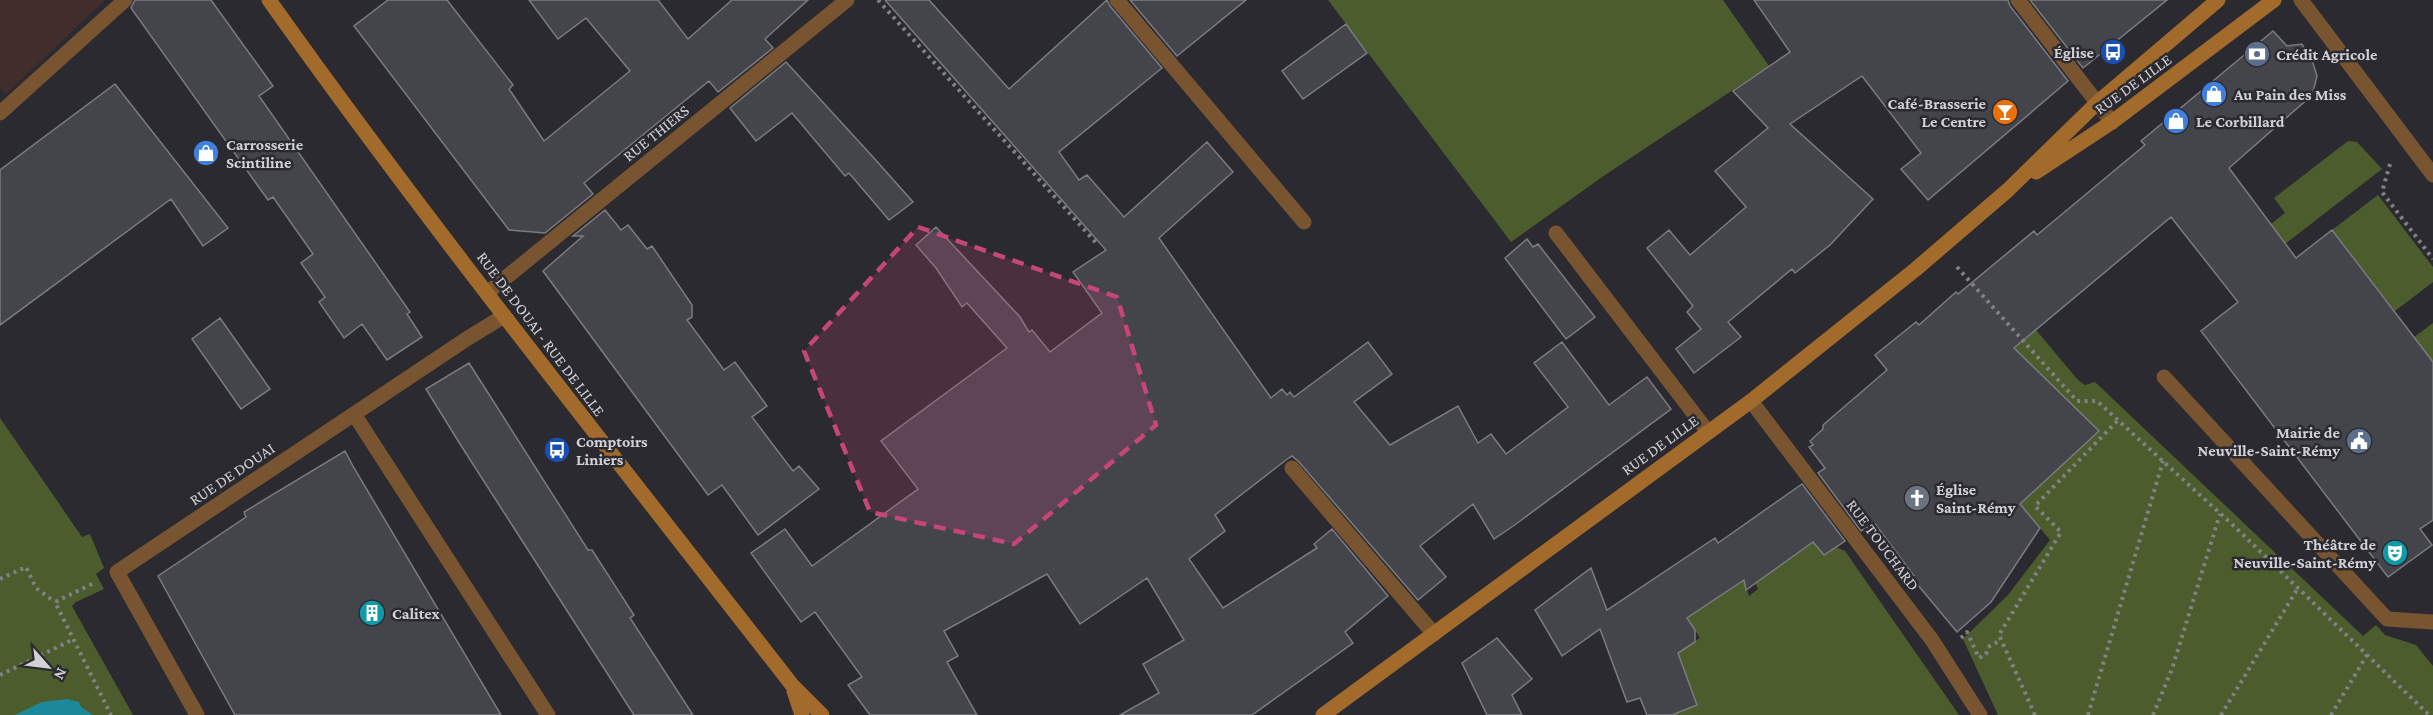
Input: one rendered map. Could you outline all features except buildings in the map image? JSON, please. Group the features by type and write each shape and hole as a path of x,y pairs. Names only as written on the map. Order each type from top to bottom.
{"main road":[{"name":"RUE DE DOUAI - RUE DE LILLE","path":"269,0 330,86 504,316 792,685 822,715"},
{"name":"RUE DE LILLE","path":"1323,715 1751,401 2008,190 2097,103 2218,0"},
{"name":"RUE DE LILLE","path":"2008,190 2112,122 2274,0"},
{"name":"RUE DE DOUAI - RUE DE LILLE","path":"792,685 802,715"}],"street":[{"path":"0,113 124,0"},
{"name":"RUE THIERS","path":"487,293 847,0"},
{"path":"1117,0 1304,222"},
{"path":"2018,0 2112,122"},
{"path":"2301,0 2433,175"},
{"path":"1556,233 1708,432"},
{"name":"RUE DE DOUAI","path":"117,572 504,316"},
{"path":"2164,377 2387,619 2433,622"},
{"name":"RUE TOUCHARD","path":"1751,401 1932,640 1980,715"},
{"path":"354,414 548,715"},
{"path":"1292,468 1434,634"},
{"path":"117,572 197,715"}],"path":[{"path":"878,0 1098,245"},
{"path":"1940,248 2078,401 2097,401 2220,514 2429,715"},
{"path":"2035,715 1999,635 2061,531 2035,506 2118,420"},
{"path":"2088,715 2163,461"},
{"path":"2153,715 2172,669 2220,514"},
{"path":"0,579 26,567 36,588 55,602 111,715"},
{"path":"55,602 117,572"},
{"path":"2221,715 2298,588"},
{"path":"1967,632 1979,658 1986,654 1988,647 2001,640"},
{"path":"0,675 74,639"},
{"path":"2331,715 2367,655"}],"highlighted area":[{"path":"918,227 1117,297 1156,425 1014,544 870,512 804,351"}],"shaded area":[{"path":"0,0 105,0 6,94 0,88"}],"green space":[{"path":"1328,0 1723,0 1769,66 1605,175 1511,242"},
{"path":"2348,141 2357,142 2382,169 2285,244 2271,224 2285,213 2274,198"},
{"path":"2378,195 2433,267 2433,282 2395,311 2332,230"},
{"path":"2433,323 2433,362 2414,337"},
{"path":"2036,330 2078,380 2085,385 2095,382 2363,636 2376,625 2385,635 2416,645 2433,666 2433,715 1998,715 1963,639 2008,595 2050,540 2020,504 2099,431 2014,349"},
{"path":"0,418 82,537 90,534 104,568 96,574 104,589 72,606 133,715 0,715"},
{"path":"1813,542 1824,555 1836,547 1845,551 1959,715 1672,715 1697,704 1677,652 1700,638 1687,618 1744,580 1749,596 1758,589 1755,583"}],"water":[{"path":"67,699 79,702 81,707 93,715 15,715 42,702"}],"place":[{"name":"Église","path":"2113,52"},
{"name":"Crédit Agricole","path":"2257,54"},
{"name":"Au Pain des Miss","path":"2214,94"},
{"name":"Café-Brasserie Le Centre","path":"2005,112"},
{"name":"Le Corbillard","path":"2176,121"},
{"name":"Carrosserie Scintiline","path":"206,153"},
{"name":"Mairie de Neuville-Saint-Rémy","path":"2359,441"},
{"name":"Comptoirs Liniers","path":"557,450"},
{"name":"Église Saint-Rémy","path":"1917,498"},
{"name":"Théâtre de Neuville-Saint-Rémy","path":"2395,553"},
{"name":"Calitex","path":"372,613"}]}
